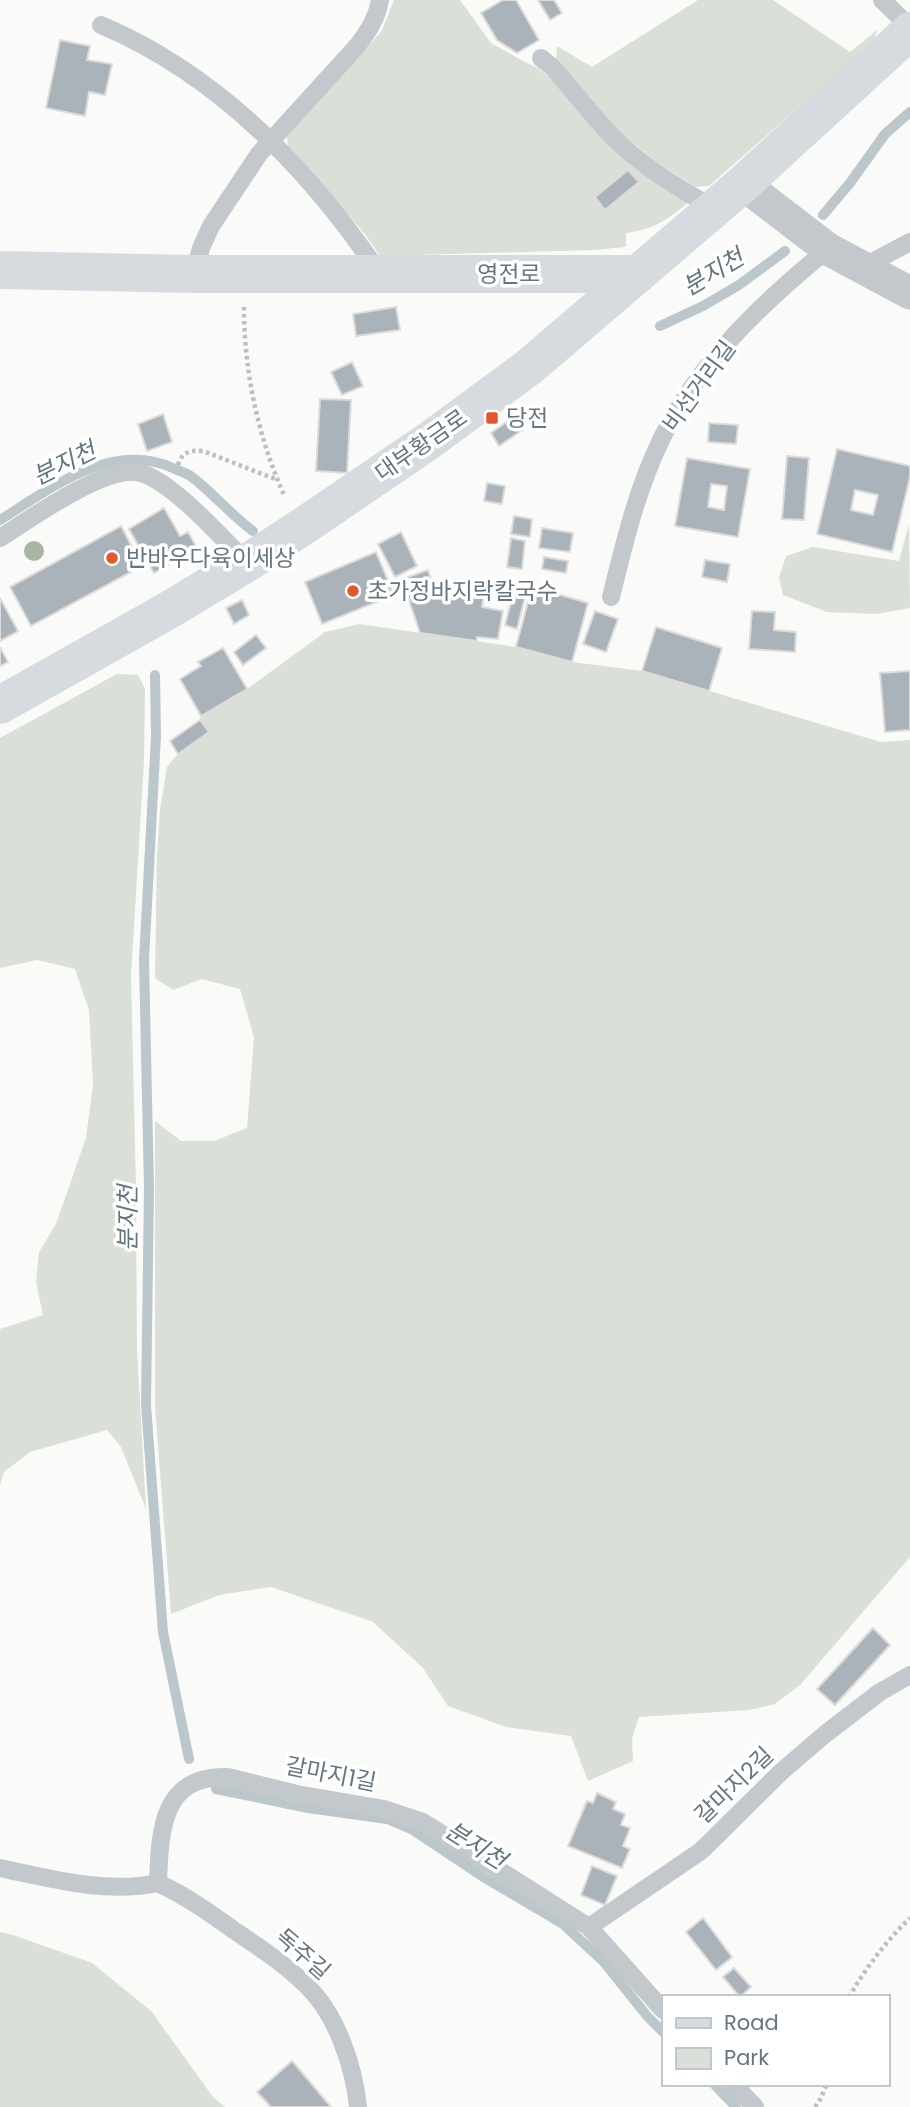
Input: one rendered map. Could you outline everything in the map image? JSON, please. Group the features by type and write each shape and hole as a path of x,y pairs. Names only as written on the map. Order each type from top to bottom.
{"main road":[{"name":"대부황금로","path":"0,705 247,563 430,440 529,367 743,184 910,29"},
{"name":"영전로","path":"0,270 194,274 638,274"}],"street":[{"path":"743,184 828,249 910,293"}],"lane":[{"path":"194,274 211,226 232,193 271,141 358,45 378,14 380,0"},
{"path":"882,0 910,29"},
{"path":"101,26 132,38 171,61 220,96 271,141 334,210 380,274"},
{"path":"541,58 615,139 689,195 714,208"},
{"path":"861,268 910,242"},
{"name":"비선거리길","path":"611,597 628,530 642,489 661,440 682,402 711,362 746,323 788,282 828,249"},
{"path":"0,538 74,491 113,476 135,472 157,480 182,499 247,563"},
{"name":"갈마지2길","path":"589,1927 701,1851 824,1735 880,1692 910,1675"},
{"name":"갈마지1길","path":"158,1882 161,1834 166,1813 175,1797 197,1780 228,1777 310,1797 384,1809 423,1822 589,1927 662,2009"},
{"path":"0,1868 103,1887 124,1888 158,1882"},
{"name":"독주길","path":"158,1882 181,1893 243,1936 309,1987 327,2012 344,2045 358,2107"},
{"path":"735,2086 755,2107"}],"path":[{"path":"244,274 245,352 262,434 287,502"},
{"path":"180,460 183,454 192,450 203,451 278,480"},
{"path":"850,1995 858,1980 910,1918"},
{"path":"815,2107 826,2086"}],"green space":[{"path":"394,0 460,0 491,43 538,68 560,87 598,134 623,158 688,203 660,223 626,233 626,247 380,256 365,234 288,146 287,137 290,130 382,30"},
{"path":"698,0 773,0 850,52 877,30 874,41 709,186 695,187 656,162 618,131 556,62 557,46 592,67"},
{"path":"909,524 910,608 876,614 827,612 783,595 779,577 786,556 813,547 899,561"},
{"path":"359,624 516,647 572,662 642,671 881,742 910,740 910,1557 800,1685 775,1704 749,1710 639,1717 632,1739 633,1761 588,1781 571,1736 506,1727 448,1706 423,1668 373,1622 271,1587 219,1595 171,1614 155,1407 155,1121 181,1141 214,1141 247,1128 254,1037 240,989 202,979 173,990 155,978 157,855 160,810 167,767 178,754 209,733 200,720 201,716 247,689 325,632"},
{"path":"117,674 138,675 145,689 144,761 131,975 137,1350 146,1509 121,1447 107,1430 30,1452 4,1472 0,1485 0,1329 43,1315 36,1282 39,1252 56,1224 86,1138 93,1084 89,1010 75,969 37,960 0,968 0,738"},
{"path":"0,1932 92,1963 151,2011 213,2097 225,2107 0,2107"}],"building":[{"path":"503,0 516,0 539,40 517,53 497,40 481,13"},
{"path":"538,0 554,0 562,13 550,20"},
{"path":"60,40 90,46 87,60 112,64 105,95 89,92 85,116 46,108"},
{"path":"628,170 639,182 605,210 595,197"},
{"path":"396,307 400,330 356,336 353,314"},
{"path":"352,362 363,386 342,395 331,372"},
{"path":"320,399 351,400 347,473 316,471"},
{"path":"163,414 172,442 147,451 138,424"},
{"path":"515,416 524,429 499,446 491,433"},
{"path":"709,423 738,425 736,444 708,442"},
{"path":"837,449 910,466 910,477 892,552 817,534","holes":["855,490 878,495 873,515 851,510"]},
{"path":"787,456 809,458 804,520 782,519"},
{"path":"687,458 750,469 738,537 675,526","holes":["711,484 727,486 724,510 708,507"]},
{"path":"487,483 505,486 502,504 484,501"},
{"path":"164,508 180,536 188,532 197,548 154,573 129,529"},
{"path":"514,516 532,519 530,537 511,534"},
{"path":"121,526 142,566 31,626 10,587"},
{"path":"542,528 573,533 570,552 539,548"},
{"path":"401,532 417,566 395,577 378,544"},
{"path":"511,538 525,541 522,569 507,567"},
{"path":"376,552 394,595 322,624 305,582"},
{"path":"544,557 568,561 566,573 542,569"},
{"path":"705,560 730,564 727,582 702,577"},
{"path":"428,570 434,588 484,595 482,607 503,611 498,639 477,637 477,641 420,633 402,579"},
{"path":"532,587 588,603 572,662 516,647"},
{"path":"513,594 525,597 517,629 505,625"},
{"path":"0,598 18,631 0,641"},
{"path":"242,600 249,615 234,624 226,608"},
{"path":"595,611 618,619 606,652 583,644"},
{"path":"752,611 775,612 774,630 796,632 795,652 749,649"},
{"path":"656,627 722,648 709,691 642,671"},
{"path":"256,635 266,648 243,665 234,652"},
{"path":"0,647 8,662 0,666"},
{"path":"223,648 247,689 201,716 180,679 201,666 198,662"},
{"path":"910,671 910,730 885,732 880,673"},
{"path":"200,720 209,732 178,754 170,741"},
{"path":"873,1628 890,1645 835,1705 817,1689"},
{"path":"597,1793 616,1802 613,1809 625,1814 621,1825 630,1828 623,1846 630,1849 622,1868 568,1846 587,1801 593,1803"},
{"path":"592,1866 617,1876 605,1905 581,1895"},
{"path":"703,1918 732,1957 716,1970 686,1932"},
{"path":"734,1968 751,1987 738,1995 723,1977"},
{"path":"292,2061 331,2107 271,2107 257,2092"}],"waterway":[{"name":"분지천","path":"823,215 885,134 910,112"},
{"name":"분지천","path":"660,326 739,285 785,251"},
{"name":"분지천","path":"0,520 82,472 127,460 150,461 190,476 253,531"},
{"name":"분지천","path":"155,675 156,736 144,960 149,1189 146,1405 163,1632 189,1759"},
{"name":"분지천","path":"216,1789 308,1808 387,1819 413,1830 485,1878 563,1924 603,1961 662,2031"},
{"name":"분지천","path":"716,2086 736,2107"}],"place":[{"name":"당전","path":"492,418"},
{"name":"반바우다육이세상","path":"112,558"},
{"name":"초가정바지락칼국수","path":"353,591"}]}
